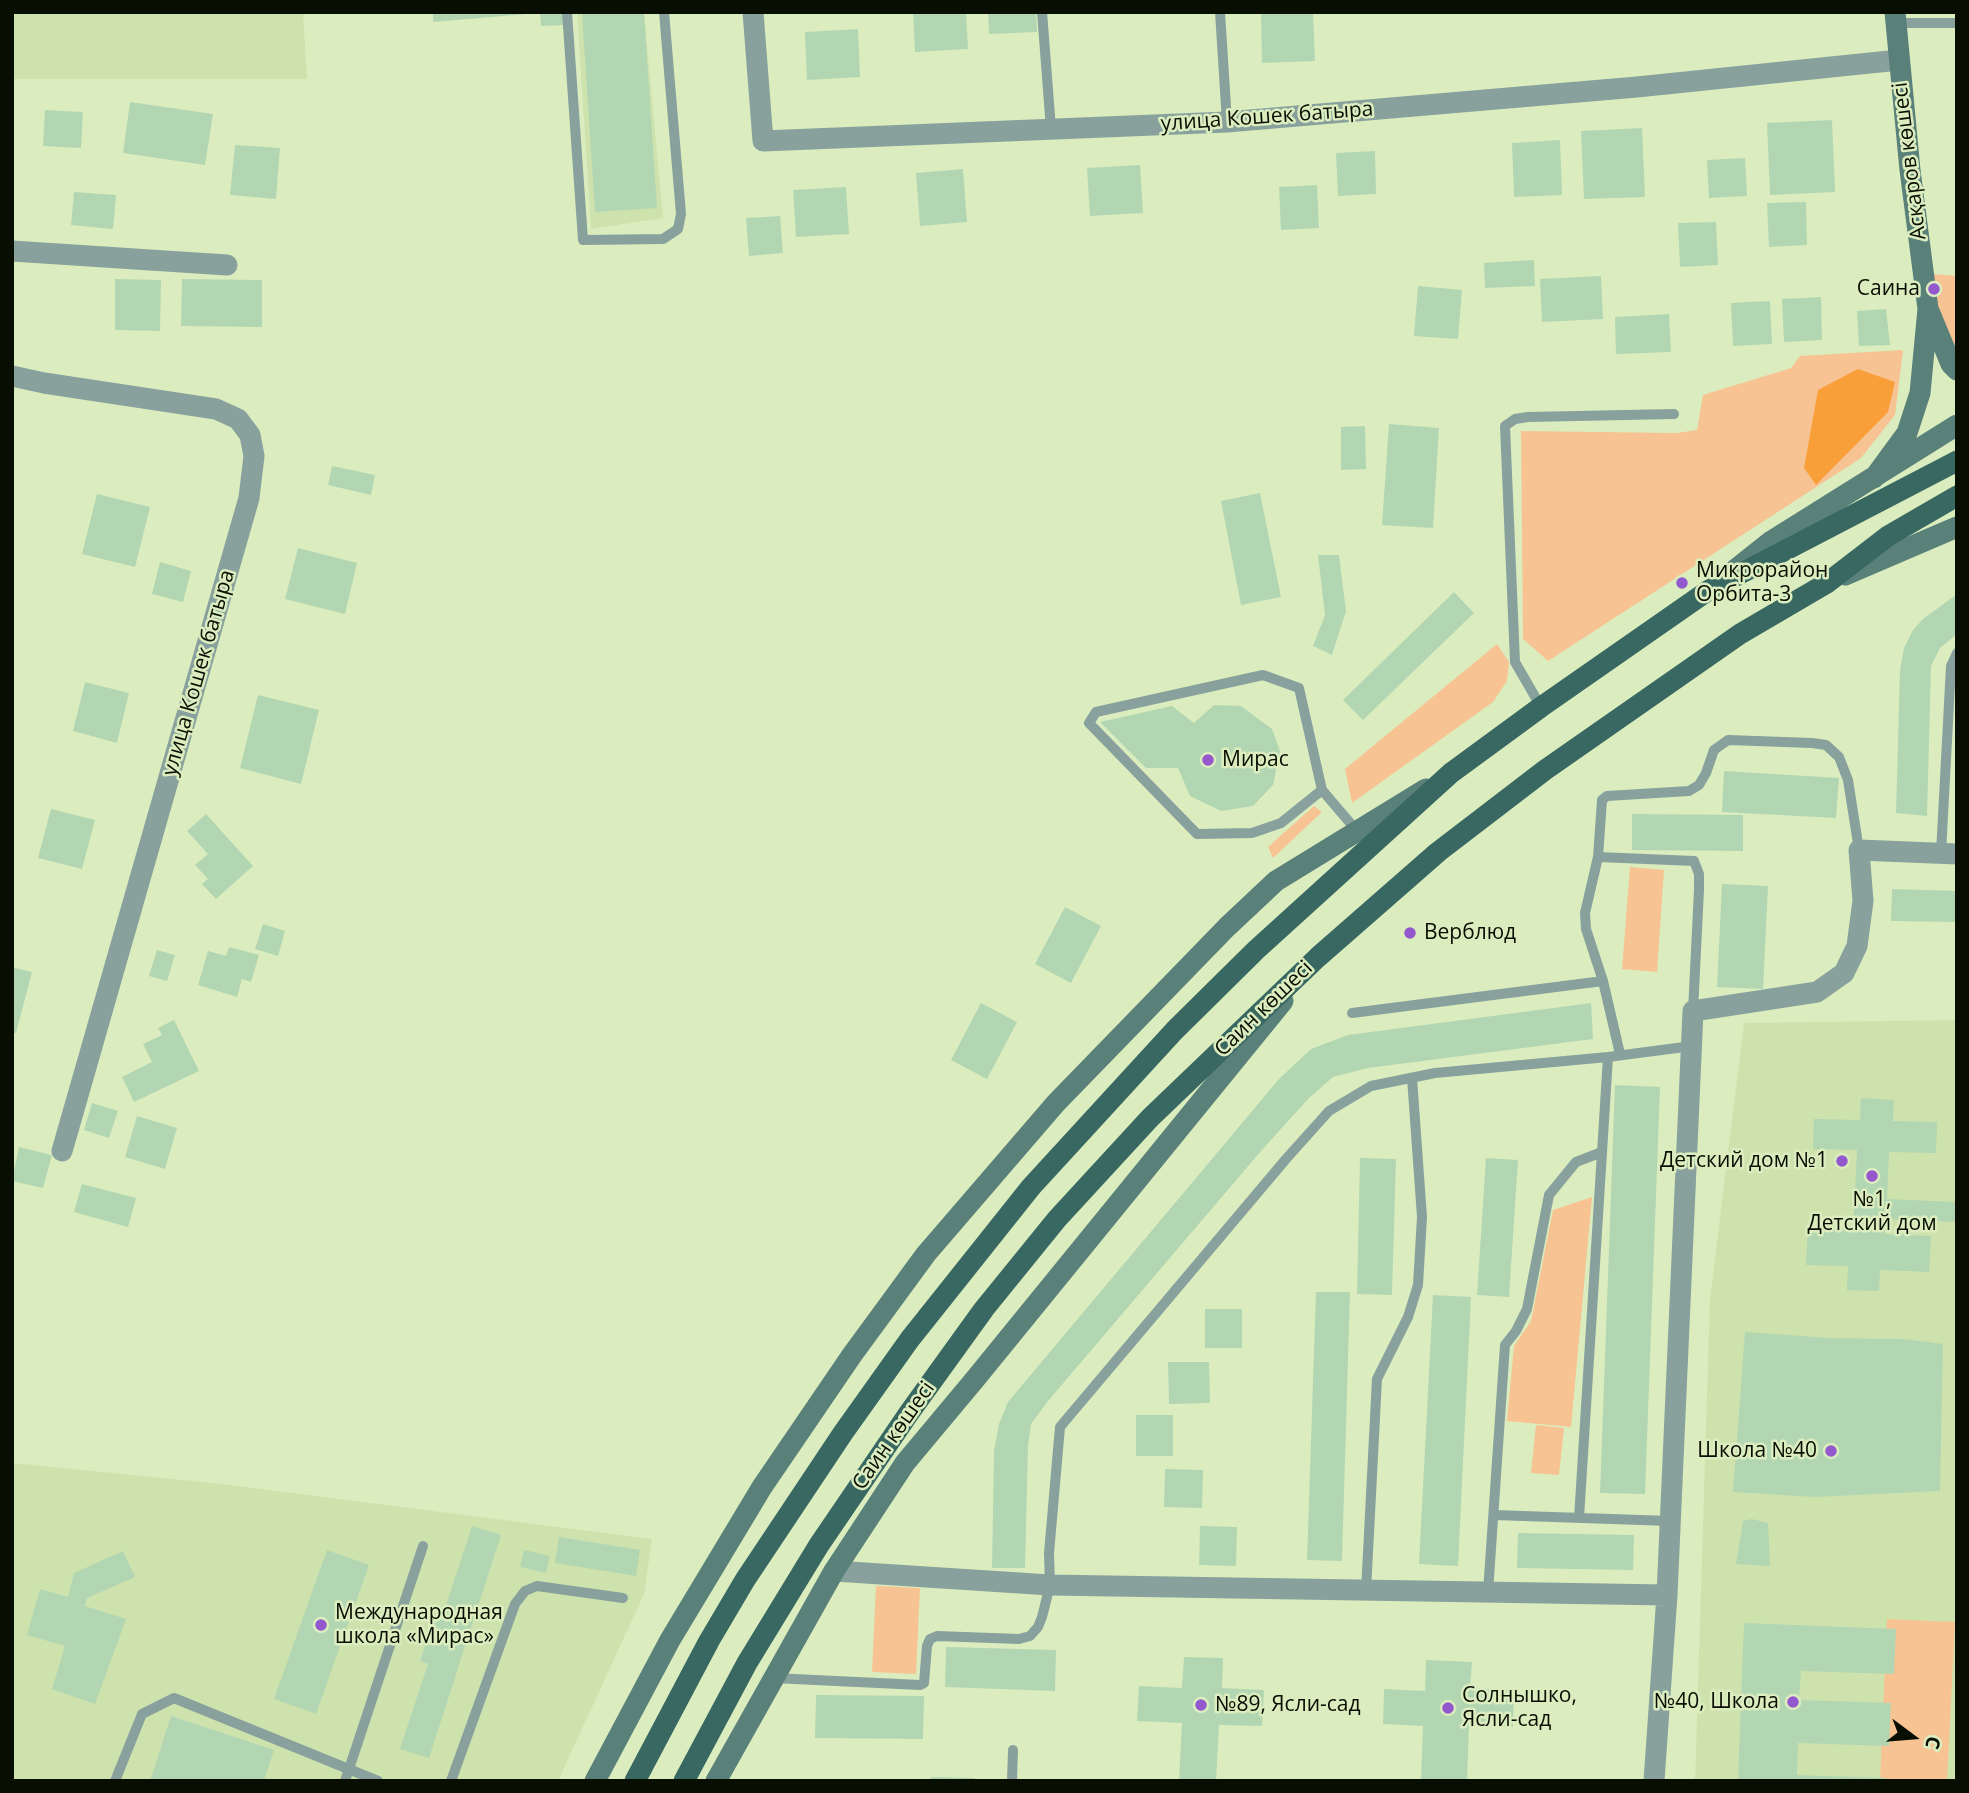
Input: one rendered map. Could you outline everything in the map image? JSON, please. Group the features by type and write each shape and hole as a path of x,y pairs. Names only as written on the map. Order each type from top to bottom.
{"main road":[{"name":"Саин көшесі","path":"635,1781 709,1641 745,1580 910,1339 1031,1187 1175,1030 1256,950 1451,773 1541,707 1709,590 1957,461"},
{"path":"1318,957 1438,852 1545,770 1740,634 1827,583 1888,536 1957,496"},
{"name":"Саин көшесі","path":"684,1781 747,1663 819,1545 984,1309 1057,1219 1150,1118 1318,957"}],"street":[{"name":"улица Кошек батыра","path":"753,12 763,141 1227,122 1637,87 1899,60"},
{"name":"Асқаров көшесі","path":"1895,18 1928,309"},
{"path":"12,251 228,265"},
{"path":"1928,309 1951,364 1957,370"},
{"path":"1874,478 1907,433 1920,393 1928,309"},
{"name":"улица Кошек батыра","path":"12,376 216,409 238,419 250,435 254,456 249,498 62,1151"},
{"path":"1709,590 1770,542 1957,425"},
{"path":"1827,583 1957,527"},
{"name":"Саин көшесі","path":"595,1781 670,1640 762,1487 852,1355 926,1254 1056,1103 1227,927 1276,881 1451,773"},
{"path":"1654,1781 1667,1595 1693,1011 1817,992 1844,973 1857,946 1863,901 1859,850 1949,854"},
{"name":"Саин көшесі","path":"716,1781 834,1571 905,1463 1318,957"},
{"path":"834,1571 1050,1585 1667,1595"}],"lane":[{"path":"567,12 583,240 663,239 678,229 681,214 664,12"},
{"path":"1042,12 1051,129"},
{"path":"1220,12 1227,122"},
{"path":"1895,18 1957,23"},
{"path":"1541,707 1515,662 1505,426 1515,419 1528,417 1674,414"},
{"path":"1949,854 1951,666 1957,653"},
{"path":"1322,790 1281,823 1252,833 1197,834 1089,723 1096,712 1263,675 1299,688 1322,790 1357,831"},
{"path":"1620,1054 1603,981 1586,929 1585,913 1598,857 1602,800 1607,796 1689,791 1699,785 1714,750 1728,740 1826,745 1839,757 1848,780 1859,850"},
{"path":"1598,857 1694,861 1699,874 1699,890 1693,1011"},
{"path":"1352,1013 1603,981"},
{"path":"772,1678 920,1685 924,1683 930,1639 937,1636 1019,1639 1030,1636 1042,1617 1050,1585 1049,1553 1060,1427 1329,1111 1371,1086 1435,1073 1608,1057 1692,1046"},
{"path":"1579,1518 1608,1057"},
{"path":"1366,1591 1377,1379 1408,1317 1418,1285 1422,1217 1412,1078"},
{"path":"1488,1592 1505,1345 1527,1309 1549,1195 1576,1163 1602,1152"},
{"path":"1494,1515 1670,1521"},
{"path":"345,1781 423,1546"},
{"path":"451,1781 515,1604 525,1591 537,1586 623,1598"},
{"path":"115,1781 142,1714 174,1698 378,1781"},
{"path":"1012,1781 1013,1750"}],"shaded area":[{"path":"12,12 303,12 307,79 12,79"},
{"path":"577,12 644,12 663,218 591,229"},
{"path":"1932,274 1957,276 1957,348 1934,308"},
{"path":"1903,350 1895,415 1861,458 1548,661 1523,639 1521,431 1677,433 1697,430 1703,395 1791,368 1800,356"},
{"path":"1858,369 1895,382 1888,412 1816,485 1804,468 1818,390"},
{"path":"1497,644 1509,662 1507,681 1493,702 1352,803 1345,769"},
{"path":"1314,806 1322,812 1273,858 1268,847"},
{"path":"1630,867 1664,870 1657,972 1622,969"},
{"name":"Школа №40","path":"1957,1020 1957,1781 1695,1781 1710,1299 1744,1023"},
{"path":"1592,1197 1571,1427 1507,1421 1514,1346 1531,1321 1553,1210"},
{"path":"1536,1425 1564,1428 1559,1475 1531,1473"},
{"name":"Международная школа «Мирас»","path":"12,1463 222,1484 652,1539 644,1594 558,1781 12,1781"},
{"path":"876,1586 920,1588 916,1674 872,1672"},
{"path":"1887,1619 1955,1622 1947,1781 1880,1781"}],"building":[{"path":"433,12 527,12 527,14 433,22"},
{"path":"540,12 564,12 566,25 541,26"},
{"path":"582,12 644,12 657,208 595,212"},
{"path":"913,12 966,12 968,49 915,52"},
{"path":"988,12 1036,12 1037,32 989,34"},
{"path":"1261,12 1313,12 1315,61 1262,63"},
{"path":"858,29 860,77 807,80 805,32"},
{"path":"130,102 213,114 205,165 123,153"},
{"path":"45,110 83,112 81,148 43,146"},
{"path":"1832,120 1835,192 1770,195 1767,123"},
{"path":"1642,128 1645,197 1584,199 1581,131"},
{"path":"1560,140 1562,195 1514,197 1512,143"},
{"path":"235,145 280,148 276,199 230,195"},
{"path":"1375,151 1376,194 1338,196 1336,153"},
{"path":"1745,158 1747,196 1709,198 1707,160"},
{"path":"1140,165 1143,213 1090,216 1087,168"},
{"path":"963,169 967,222 920,226 916,173"},
{"path":"1317,185 1319,228 1281,230 1279,187"},
{"path":"846,187 849,234 796,237 793,190"},
{"path":"74,192 116,195 113,229 71,225"},
{"path":"1806,202 1807,245 1769,247 1767,203"},
{"path":"780,216 783,253 749,256 746,218"},
{"path":"1716,222 1718,265 1680,267 1678,223"},
{"path":"1534,260 1535,286 1485,288 1484,263"},
{"path":"1601,276 1603,319 1542,322 1540,279"},
{"path":"115,279 161,280 160,331 115,330"},
{"path":"182,279 262,280 262,327 181,326"},
{"path":"1418,286 1462,290 1458,339 1414,336"},
{"path":"1821,297 1822,340 1784,342 1782,299"},
{"path":"1770,301 1772,344 1733,346 1731,303"},
{"path":"1886,309 1890,345 1859,346 1857,311"},
{"path":"1669,314 1671,352 1616,354 1615,317"},
{"path":"1389,424 1439,428 1433,528 1382,525"},
{"path":"1365,426 1366,469 1341,470 1341,427"},
{"path":"332,466 375,475 371,495 328,485"},
{"path":"1260,493 1281,597 1241,605 1221,501"},
{"path":"97,494 150,507 135,567 82,554"},
{"path":"298,548 357,563 345,614 285,599"},
{"path":"1318,555 1339,555 1346,611 1332,655 1313,646 1325,615"},
{"path":"160,562 191,571 183,602 152,594"},
{"path":"1454,592 1474,613 1363,720 1343,700"},
{"path":"1957,594 1957,634 1940,648 1931,666 1927,816 1896,813 1900,670 1904,648 1913,630 1923,619"},
{"path":"85,682 129,693 117,743 73,731"},
{"path":"258,695 319,710 301,784 240,768"},
{"name":"Мирас","path":"1214,705 1241,706 1272,729 1280,751 1273,785 1253,806 1221,811 1190,796 1178,768 1146,768 1100,722 1172,706 1194,723"},
{"path":"1724,771 1839,778 1836,818 1722,812"},
{"path":"51,809 95,820 82,869 38,858"},
{"path":"206,814 253,866 216,899 202,884 208,879 195,865 208,854 187,831"},
{"path":"1632,814 1743,815 1743,851 1632,850"},
{"path":"1722,884 1768,886 1763,989 1717,987"},
{"path":"1892,889 1957,891 1957,922 1891,921"},
{"path":"1065,907 1101,926 1071,983 1035,964"},
{"path":"263,924 285,931 278,956 255,949"},
{"path":"229,947 259,955 251,982 242,979 237,997 198,985 208,951 226,956"},
{"path":"157,950 175,955 167,981 149,976"},
{"path":"12,967 32,972 16,1033 12,1032"},
{"path":"981,1003 1017,1022 987,1079 951,1060"},
{"path":"1591,1003 1593,1039 1368,1068 1333,1077 1308,1099 1031,1424 1025,1568 992,1568 994,1451 999,1424 1008,1402 1279,1079 1311,1049 1348,1035"},
{"path":"174,1020 199,1071 134,1102 122,1077 152,1062 143,1044 162,1035 158,1028"},
{"path":"1615,1085 1660,1087 1645,1494 1600,1493"},
{"name":"№1, Детский дом","path":"1861,1098 1894,1100 1893,1121 1937,1122 1936,1153 1889,1152 1887,1199 1957,1202 1957,1222 1885,1219 1885,1234 1931,1236 1929,1272 1880,1270 1879,1291 1847,1290 1848,1266 1806,1265 1808,1229 1853,1231 1857,1150 1813,1149 1814,1119 1860,1120"},
{"path":"92,1103 118,1111 109,1138 84,1130"},
{"path":"137,1116 177,1128 165,1169 125,1157"},
{"path":"19,1147 52,1155 43,1188 12,1181"},
{"path":"1360,1158 1396,1159 1392,1295 1357,1294"},
{"path":"1486,1158 1518,1160 1509,1297 1477,1295"},
{"path":"82,1184 136,1198 128,1227 74,1212"},
{"path":"1316,1292 1350,1292 1342,1561 1307,1560"},
{"path":"1433,1295 1471,1297 1458,1566 1419,1564"},
{"path":"1205,1309 1242,1309 1242,1348 1205,1348"},
{"path":"1745,1332 1830,1338 1904,1339 1943,1344 1940,1491 1815,1497 1733,1492"},
{"path":"1168,1362 1209,1362 1210,1403 1169,1404"},
{"path":"1136,1415 1173,1415 1173,1456 1136,1456"},
{"path":"1165,1469 1203,1470 1202,1508 1164,1507"},
{"path":"1752,1519 1768,1523 1770,1566 1736,1564 1743,1521"},
{"path":"472,1526 501,1535 429,1758 400,1749 428,1664 420,1661 438,1606 445,1608"},
{"path":"1200,1526 1237,1527 1236,1566 1199,1565"},
{"path":"1518,1533 1634,1535 1633,1570 1517,1568"},
{"path":"559,1537 640,1550 636,1576 555,1563"},
{"path":"327,1550 369,1565 316,1714 274,1699"},
{"path":"524,1550 550,1556 546,1573 520,1567"},
{"path":"123,1551 135,1577 87,1598 85,1606 126,1619 95,1704 52,1689 65,1646 27,1635 40,1589 68,1597 74,1573"},
{"name":"№40, Школа","path":"1744,1623 1896,1629 1894,1674 1801,1671 1799,1700 1891,1703 1889,1746 1798,1743 1797,1775 1885,1778 1885,1781 1738,1781"},
{"path":"946,1647 1056,1650 1055,1691 945,1687"},
{"name":"№89, Ясли-сад","path":"1184,1657 1223,1658 1222,1688 1264,1690 1262,1726 1219,1725 1216,1781 1179,1781 1182,1723 1137,1721 1139,1686 1182,1688"},
{"name":"Солнышко, Ясли-сад","path":"1426,1660 1472,1662 1470,1688 1514,1690 1513,1727 1469,1726 1467,1781 1421,1781 1423,1726 1383,1724 1384,1689 1425,1691"},
{"path":"816,1695 924,1696 923,1739 815,1738"},
{"path":"171,1716 274,1750 264,1781 150,1781"},
{"path":"931,1777 975,1778 975,1781 931,1781"}],"place":[{"name":"Саина","path":"1934,289"},
{"name":"Микрорайон Орбита-3","path":"1682,583"},
{"name":"Мирас","path":"1208,760"},
{"name":"Верблюд","path":"1410,933"},
{"name":"Детский дом №1","path":"1842,1161"},
{"name":"№1, Детский дом","path":"1872,1176"},
{"name":"Школа №40","path":"1831,1451"},
{"name":"Международная школа «Мирас»","path":"321,1625"},
{"name":"№40, Школа","path":"1793,1702"},
{"name":"№89, Ясли-сад","path":"1201,1705"},
{"name":"Солнышко, Ясли-сад","path":"1448,1708"}]}
